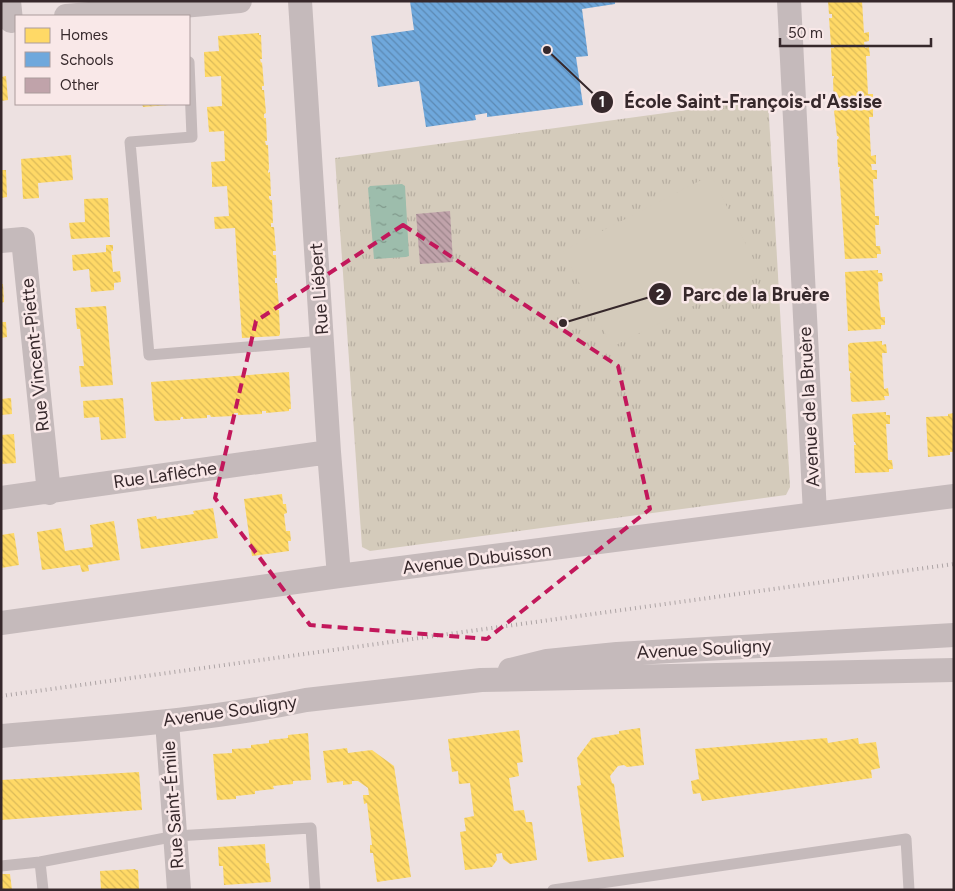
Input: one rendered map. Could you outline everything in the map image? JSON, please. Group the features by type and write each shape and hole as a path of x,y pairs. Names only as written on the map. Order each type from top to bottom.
{"street":[{"path":"90,15 186,11 240,1"},
{"name":"Rue Liébert","path":"300,1 329,452 339,576"},
{"name":"Avenue de la Bruère","path":"789,1 815,514"},
{"name":"Rue Vincent-Piette","path":"1,241 23,239 49,492"},
{"name":"Rue Laflèche","path":"1,498 329,452"},
{"name":"Avenue Dubuisson","path":"1,623 339,576 954,496"},
{"name":"Avenue Souligny","path":"458,682 547,661 616,654 954,635"},
{"name":"Avenue Souligny","path":"1,736 167,721 282,706 306,700 458,682 516,679 954,670"},
{"name":"Rue Saint-Émile","path":"167,721 176,836 178,890"}],"lane":[{"path":"190,87 192,137 130,142 149,355 322,341"},
{"path":"1,866 40,862 176,836 311,828 315,890"},
{"path":"554,890 906,839 909,890"},
{"path":"40,862 43,890"}],"highlighted area":[{"path":"403,225 618,366 650,509 487,639 310,625 215,498 256,321"}],"green space":[{"path":"768,99 790,487 786,495 370,551 362,547 335,158"},
{"path":"711,175 760,272 612,347 563,251"}],"water":[{"path":"402,184 405,186 409,256 374,259 368,188 370,186"}],"building: Homes":[{"path":"828,1 862,1 864,33 869,32 869,41 864,42 865,48 869,47 870,56 866,56 868,94 873,94 873,103 869,103 869,109 873,109 873,117 869,117 871,156 876,155 876,164 871,164 872,170 877,170 877,179 873,179 875,216 879,216 879,225 875,225 876,246 880,246 881,254 877,254 877,258 845,259 840,167 838,167 837,140 839,138 837,136 834,111 837,109 837,106 834,106 834,76 832,76 831,48 834,48 834,45 831,45 829,18 832,18 832,14 829,14"},
{"path":"259,33 261,35 262,59 260,59 262,62 264,86 262,86 262,90 264,90 266,113 264,118 266,118 267,141 265,141 266,145 268,145 268,173 270,172 271,196 269,198 272,200 273,223 271,223 271,227 274,227 276,251 273,251 273,255 276,255 277,278 275,278 275,283 277,283 279,306 276,308 279,310 280,334 279,336 242,338 235,228 215,229 214,217 229,216 227,186 212,187 211,162 225,161 224,131 209,132 207,107 222,106 221,76 205,77 204,52 219,51 218,36"},
{"path":"6,76 8,100 1,101 1,77"},
{"path":"142,105 169,105 143,107"},
{"path":"71,155 73,180 38,183 39,198 23,199 21,159"},
{"path":"1,170 6,170 7,197 1,198"},
{"path":"108,198 110,237 71,239 69,223 85,222 84,199"},
{"path":"106,245 113,245 113,251 111,251 113,272 120,271 121,282 114,283 114,290 91,292 89,269 73,271 72,255 106,252"},
{"path":"878,270 878,273 882,273 883,281 878,282 879,300 881,317 885,317 885,325 881,325 881,329 848,331 845,272"},
{"path":"1,284 3,284 4,302 1,303"},
{"path":"106,306 113,385 81,387 79,366 84,366 80,329 77,329 75,308"},
{"path":"1,322 6,322 7,337 1,338"},
{"path":"882,341 882,345 886,344 887,353 882,353 884,389 888,388 889,396 884,396 885,400 853,402 851,401 850,373 852,372 849,371 848,345 850,343"},
{"path":"289,372 291,409 289,411 266,413 266,411 262,411 262,414 238,415 238,413 234,413 234,416 211,417 207,415 207,418 183,419 181,417 180,420 155,421 154,419 151,382"},
{"path":"11,398 12,414 1,415 1,399"},
{"path":"123,398 126,438 101,440 99,417 84,418 83,401"},
{"path":"886,412 886,415 890,415 890,424 886,424 888,460 892,460 893,469 889,469 889,472 855,473 854,445 856,445 854,442 852,415"},
{"path":"954,413 954,452 950,452 950,455 928,457 926,417 948,416 948,414"},
{"path":"14,434 16,463 1,464 1,435"},
{"path":"282,494 283,504 286,504 287,513 284,514 286,531 290,531 289,551 252,556 244,499"},
{"path":"213,508 218,538 141,549 137,519 156,516 157,519 194,514 193,511"},
{"path":"114,521 120,560 88,565 89,571 82,572 80,565 42,570 37,532 61,528 65,551 93,547 90,525"},
{"path":"14,533 19,565 1,568 1,535"},
{"path":"640,728 644,765 618,766 610,776 614,784 624,857 588,862 577,786 581,785 577,758 592,738 619,734 619,731"},
{"path":"519,730 523,762 517,763 519,776 509,778 514,811 524,810 526,822 532,822 537,860 510,864 503,859 502,853 496,854 497,860 492,867 465,870 460,832 466,831 464,818 474,816 470,783 459,784 458,771 452,772 448,739"},
{"path":"308,733 311,780 293,781 293,784 273,786 274,789 236,796 236,799 217,800 213,754 232,753 232,749 251,748 251,745 269,743 269,740 288,738 288,735"},
{"path":"827,738 828,743 858,738 859,744 876,742 880,768 871,770 872,778 702,801 700,793 693,794 691,781 699,779 695,749"},
{"path":"347,748 348,753 372,750 394,766 411,877 377,882 373,853 370,853 370,845 372,845 367,803 364,804 363,795 369,795 368,788 358,781 352,781 352,784 343,785 343,781 327,783 323,751"},
{"path":"139,772 142,810 1,820 1,780"},
{"path":"265,844 266,863 269,863 271,882 224,885 223,866 219,866 218,847"},
{"path":"138,870 139,890 101,890 100,871"},
{"path":"1,874 10,874 12,890 1,890"}],"building: Schools":[{"path":"410,1 615,1 615,4 582,9 588,56 576,57 583,105 487,117 487,113 475,115 476,120 426,127 419,81 378,87 371,36 414,30"}],"building: Other":[{"path":"450,211 453,262 420,264 416,214"}],"railway":[{"path":"1,696 954,564"}],"place":[{"name":"École Saint-François-d'Assise","path":"547,50"},
{"name":"Parc de la Bruère","path":"563,323"}]}
